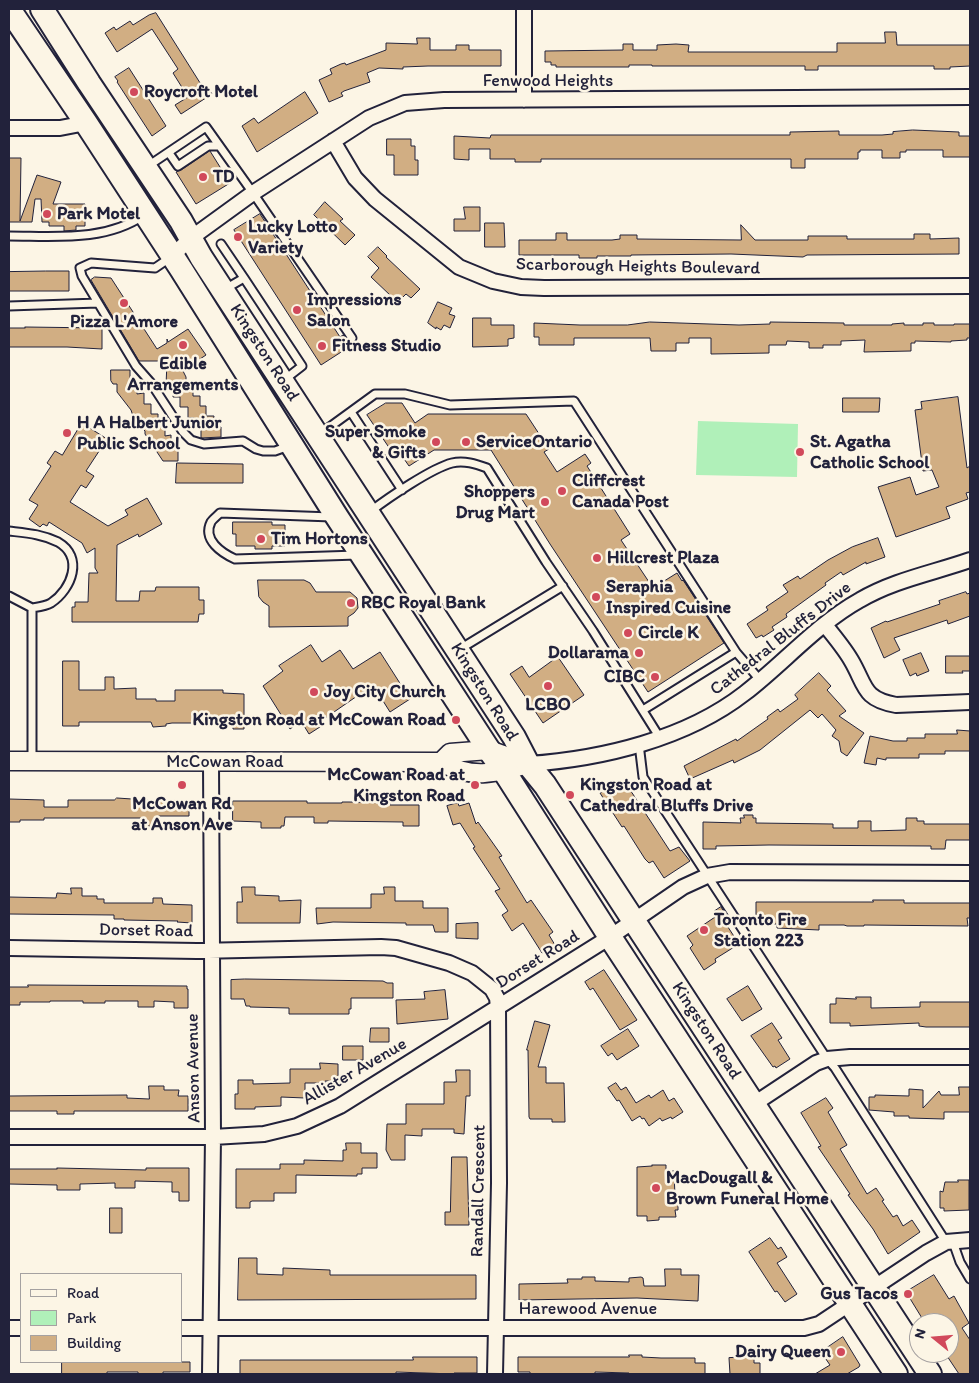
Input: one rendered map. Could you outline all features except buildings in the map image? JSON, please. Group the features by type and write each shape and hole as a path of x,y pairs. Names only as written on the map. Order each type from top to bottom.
{"main road":[{"name":"Kingston Road","path":"42,9 88,83 182,221 222,290 458,650 514,737 528,764 545,784 930,1374"},
{"name":"Kingston Road","path":"11,17 86,123 146,214 164,262 291,444 896,1374"}],"street":[{"path":"524,9 524,100"},
{"name":"Fenwood Heights","path":"164,262 191,238 253,193 369,118 405,103 444,100 970,97"},
{"path":"9,128 60,128 86,123"},
{"name":"Scarborough Heights Boulevard","path":"333,141 355,178 375,199 459,267 493,282 521,287 553,288 970,286"},
{"name":"Cathedral Bluffs Drive","path":"528,764 550,763 639,744 685,728 727,706 825,624 851,605 877,591 903,581 970,560"},
{"path":"825,624 852,661 862,684 872,697 885,703 896,705 970,702"},
{"name":"McCowan Road","path":"440,762 450,753 489,750 528,764"},
{"name":"McCowan Road","path":"9,761 440,762 456,770 488,774 528,764"},
{"name":"Anson Avenue","path":"210,1374 214,1137 211,762"},
{"name":"Dorset Road","path":"9,948 212,950 396,948 449,963 472,973 492,989 498,1007 610,936 682,887 707,876 730,872 970,874"},
{"name":"Allister Avenue","path":"9,1137 214,1137 264,1134 311,1121 340,1106 498,1007"},
{"name":"Randall Crescent","path":"496,1374 499,1183 498,1007"},
{"path":"754,1104 816,1063 828,1059 850,1057 970,1057"},
{"name":"Harewood Avenue","path":"182,1328 804,1328 818,1324 926,1253 950,1242 970,1240"}],"lane":[{"path":"146,168 206,127 352,338"},
{"path":"169,152 178,166 208,146 219,146"},
{"path":"9,236 91,236 131,224 146,214"},
{"path":"221,244 302,366 283,381"},
{"path":"164,262 91,262 80,268 82,276 136,366 151,382 183,432 191,440 204,444 243,441 256,450 263,451 275,451 291,444"},
{"path":"222,290 244,278"},
{"path":"9,306 98,303"},
{"path":"317,436 375,394 405,394 450,405 574,401 736,652 760,680"},
{"path":"351,412 402,490"},
{"path":"368,514 402,490 435,470 453,462 473,463 487,468 593,630 660,738"},
{"path":"337,517 220,513 211,522 209,533 214,545 223,554 235,559 362,554"},
{"path":"9,531 38,534 59,543 71,557 73,570 67,588 50,603 32,608 9,596"},
{"path":"458,650 563,586"},
{"path":"32,608 32,761"},
{"path":"643,710 736,652"},
{"path":"639,744 643,777 950,1242 970,1279"}],"green space":[{"path":"698,421 798,424 797,477 696,475"}],"place":[{"name":"Roycroft Motel","path":"134,92"},
{"name":"TD","path":"203,177"},
{"name":"Park Motel","path":"47,214"},
{"name":"Lucky Lotto Variety","path":"238,237"},
{"name":"Pizza L'Amore","path":"124,303"},
{"name":"Impressions Salon","path":"297,310"},
{"name":"Edible Arrangements","path":"183,345"},
{"name":"Fitness Studio","path":"322,346"},
{"name":"H A Halbert Junior Public School","path":"67,433"},
{"name":"Super Smoke & Gifts","path":"436,442"},
{"name":"ServiceOntario","path":"466,442"},
{"name":"St. Agatha Catholic School","path":"800,452"},
{"name":"Cliffcrest Canada Post","path":"562,491"},
{"name":"Shoppers Drug Mart","path":"545,502"},
{"name":"Tim Hortons","path":"261,539"},
{"name":"Hillcrest Plaza","path":"597,558"},
{"name":"Seraphia Inspired Cuisine","path":"596,597"},
{"name":"RBC Royal Bank","path":"351,603"},
{"name":"Circle K","path":"628,633"},
{"name":"Dollarama","path":"639,653"},
{"name":"CIBC","path":"655,677"},
{"name":"LCBO","path":"548,686"},
{"name":"Joy City Church","path":"314,692"},
{"name":"Kingston Road at McCowan Road","path":"456,720"},
{"name":"McCowan Rd at Anson Ave","path":"182,785"},
{"name":"McCowan Road at Kingston Road","path":"475,785"},
{"name":"Kingston Road at Cathedral Bluffs Drive","path":"570,795"},
{"name":"Toronto Fire Station 223","path":"704,930"},
{"name":"MacDougall & Brown Funeral Home","path":"656,1188"},
{"name":"Gus Tacos","path":"908,1294"},
{"name":"Dairy Queen","path":"841,1352"}]}
